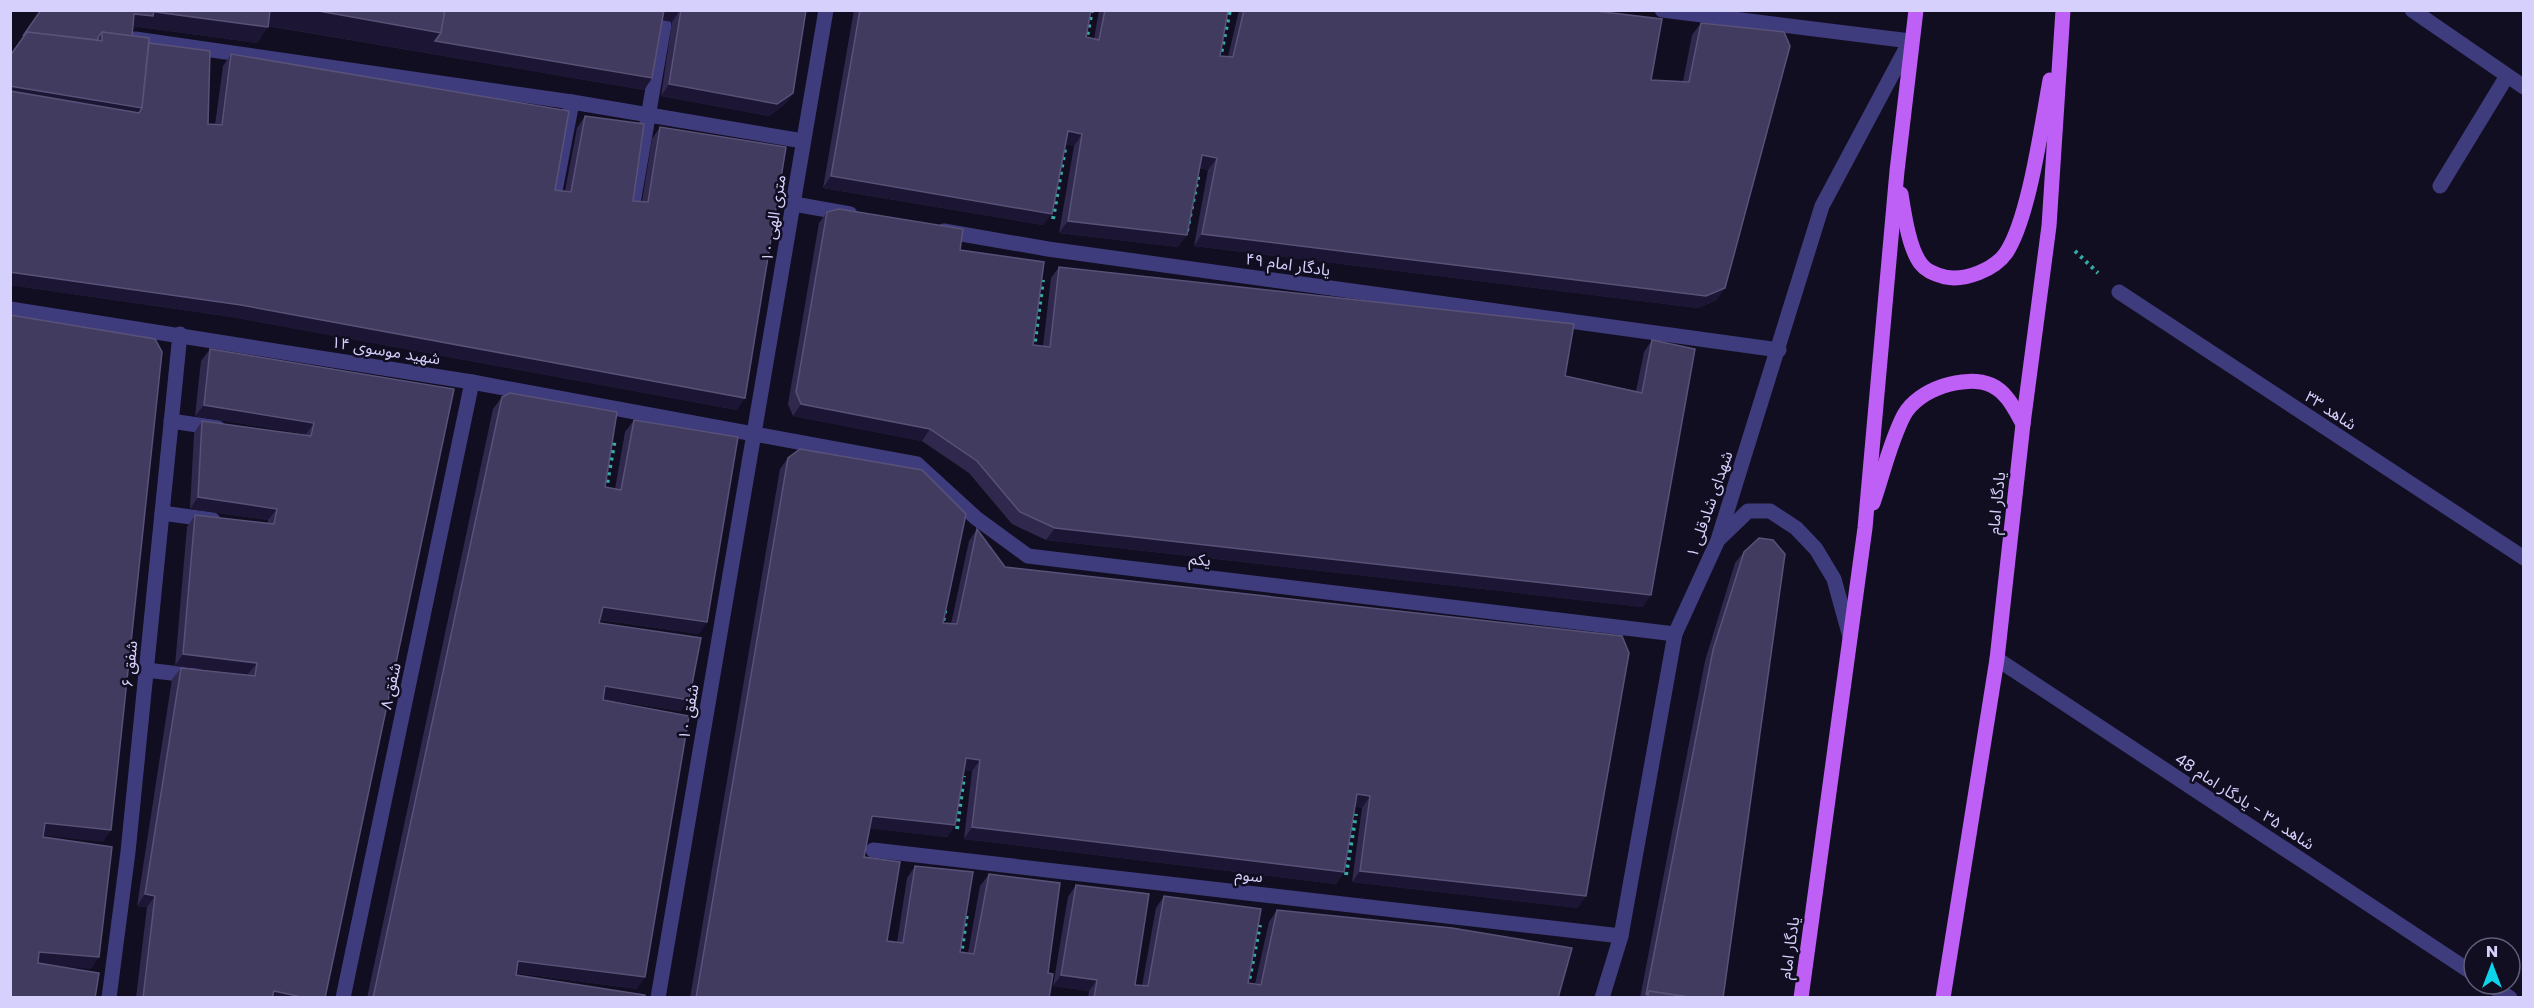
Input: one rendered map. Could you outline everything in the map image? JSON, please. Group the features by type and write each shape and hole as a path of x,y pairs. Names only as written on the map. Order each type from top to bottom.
{"main road":[{"name":"یادگار امام","path":"1801,998 1865,528 1910,41 1916,10"},
{"name":"یادگار امام","path":"1943,998 1997,659 2023,424 2049,226 2063,12"},
{"path":"1898,171 1906,223 1921,265 1936,275 1952,278 1966,277 1986,270 2005,254 2016,232 2031,178 2063,12"},
{"path":"1865,528 1905,413 1923,396 1945,385 1970,381 1992,385 2010,401 2023,424"}],"street":[{"name":"۱۰ متری الهی","path":"754,432 826,10"},
{"path":"1662,10 1910,41"},
{"path":"2412,10 2523,87"},
{"path":"632,209 664,25"},
{"path":"135,39 572,102 803,141"},
{"name":"شهدای شادقلی ۱","path":"1602,998 1621,936 1675,634 1718,540 1822,206 1910,41"},
{"path":"2440,186 2507,76"},
{"path":"554,196 572,102"},
{"path":"794,204 863,216"},
{"name":"یادگار امام ۴۹","path":"932,229 1048,249 1779,350"},
{"name":"شاهد ۳۳","path":"2119,292 2523,558"},
{"name":"شهید موسوی ۱۴","path":"10,309 180,334 472,382 620,411 754,432"},
{"name":"شفق ۶","path":"109,998 122,852 146,670 180,334"},
{"name":"شفق ۸","path":"343,998 472,382"},
{"path":"171,421 229,429"},
{"name":"یکم","path":"754,432 917,464 976,518 1028,556 1675,634"},
{"name":"شفق ۱۰","path":"658,998 754,432"},
{"path":"1718,540 1748,511 1770,511 1796,528 1816,549 1834,579 1850,639"},
{"path":"162,513 228,522"},
{"name":"شاهد ۳۵ - یادگار امام 48","path":"1997,659 2462,966"},
{"path":"146,670 210,677"},
{"name":"سوم","path":"873,850 1621,936"}],"path":[{"path":"1086,42 1092,10"},
{"path":"1219,62 1230,10"},
{"path":"1034,350 1065,148"},
{"path":"1180,267 1199,173"},
{"path":"2049,226 2119,292"},
{"path":"605,497 620,411"},
{"path":"942,632 947,599"},
{"path":"953,860 964,776"},
{"path":"1341,904 1356,814"},
{"path":"960,959 973,862"},
{"path":"1247,989 1266,895"}],"building":[{"path":"41,10 154,10 153,16 134,14 132,36 102,32 98,40 27,32 23,36"},
{"path":"156,10 270,10 268,27 156,12"},
{"path":"313,10 445,10 441,33"},
{"path":"445,10 664,10 652,78 435,41 441,33"},
{"path":"681,10 806,10 793,93 777,104 669,84"},
{"path":"860,10 1091,10 1086,37 1099,40 1105,10 1228,10 1220,56 1233,57 1244,10 1587,10 1662,19 1651,80 1689,82 1701,23 1784,32 1790,46 1725,288 1706,296 1202,234 1217,158 1202,155 1187,235 1068,221 1082,134 1068,131 1052,214 831,176"},
{"path":"27,32 102,41 102,32 149,38 142,108 10,86 10,56"},
{"path":"149,43 210,51 208,124 222,125 231,54 569,111 555,190 571,192 585,116 644,124 633,201 648,202 660,127 786,147 745,398 241,305 10,272 10,91 139,113 142,108"},
{"path":"839,209 963,229 960,250 1044,262 1033,345 1050,347 1059,267 1574,324 1565,376 1642,393 1652,340 1695,349 1651,595 1055,528 1020,512 977,461 930,429 801,404 796,392 827,212"},
{"path":"10,315 155,339 162,352 111,830 45,823 43,837 112,847 99,957 39,952 38,963 99,973 95,998 10,998"},
{"path":"210,349 454,389 325,998 306,998 274,991 272,998 143,998 155,896 145,894 181,668 255,676 257,663 183,654 195,515 274,524 277,509 198,497 202,421 311,436 314,423 204,405"},
{"path":"510,393 617,412 605,487 621,490 634,420 738,437 707,622 603,607 599,623 701,638 689,700 605,686 603,700 689,716 645,977 518,961 516,975 645,995 644,998 373,998 502,397"},
{"path":"800,449 922,470 966,514 943,623 957,624 977,529 1005,567 1622,636 1629,653 1586,896 1360,871 1370,796 1357,794 1344,872 972,827 980,760 966,758 955,825 872,816 864,857 900,862 887,941 903,943 915,866 973,872 960,952 974,954 989,874 1060,883 1048,973 1053,974 1049,998 696,998 788,458"},
{"path":"1759,538 1773,540 1785,554 1723,998 1695,998 1649,991 1646,995 1713,650 1744,552"},
{"path":"1076,885 1149,894 1135,985 1148,986 1164,896 1261,909 1248,983 1261,985 1277,910 1452,928 1572,948 1558,998 1094,998 1097,980 1061,975"},
{"path":"1649,991 1695,998 1647,998"}]}
